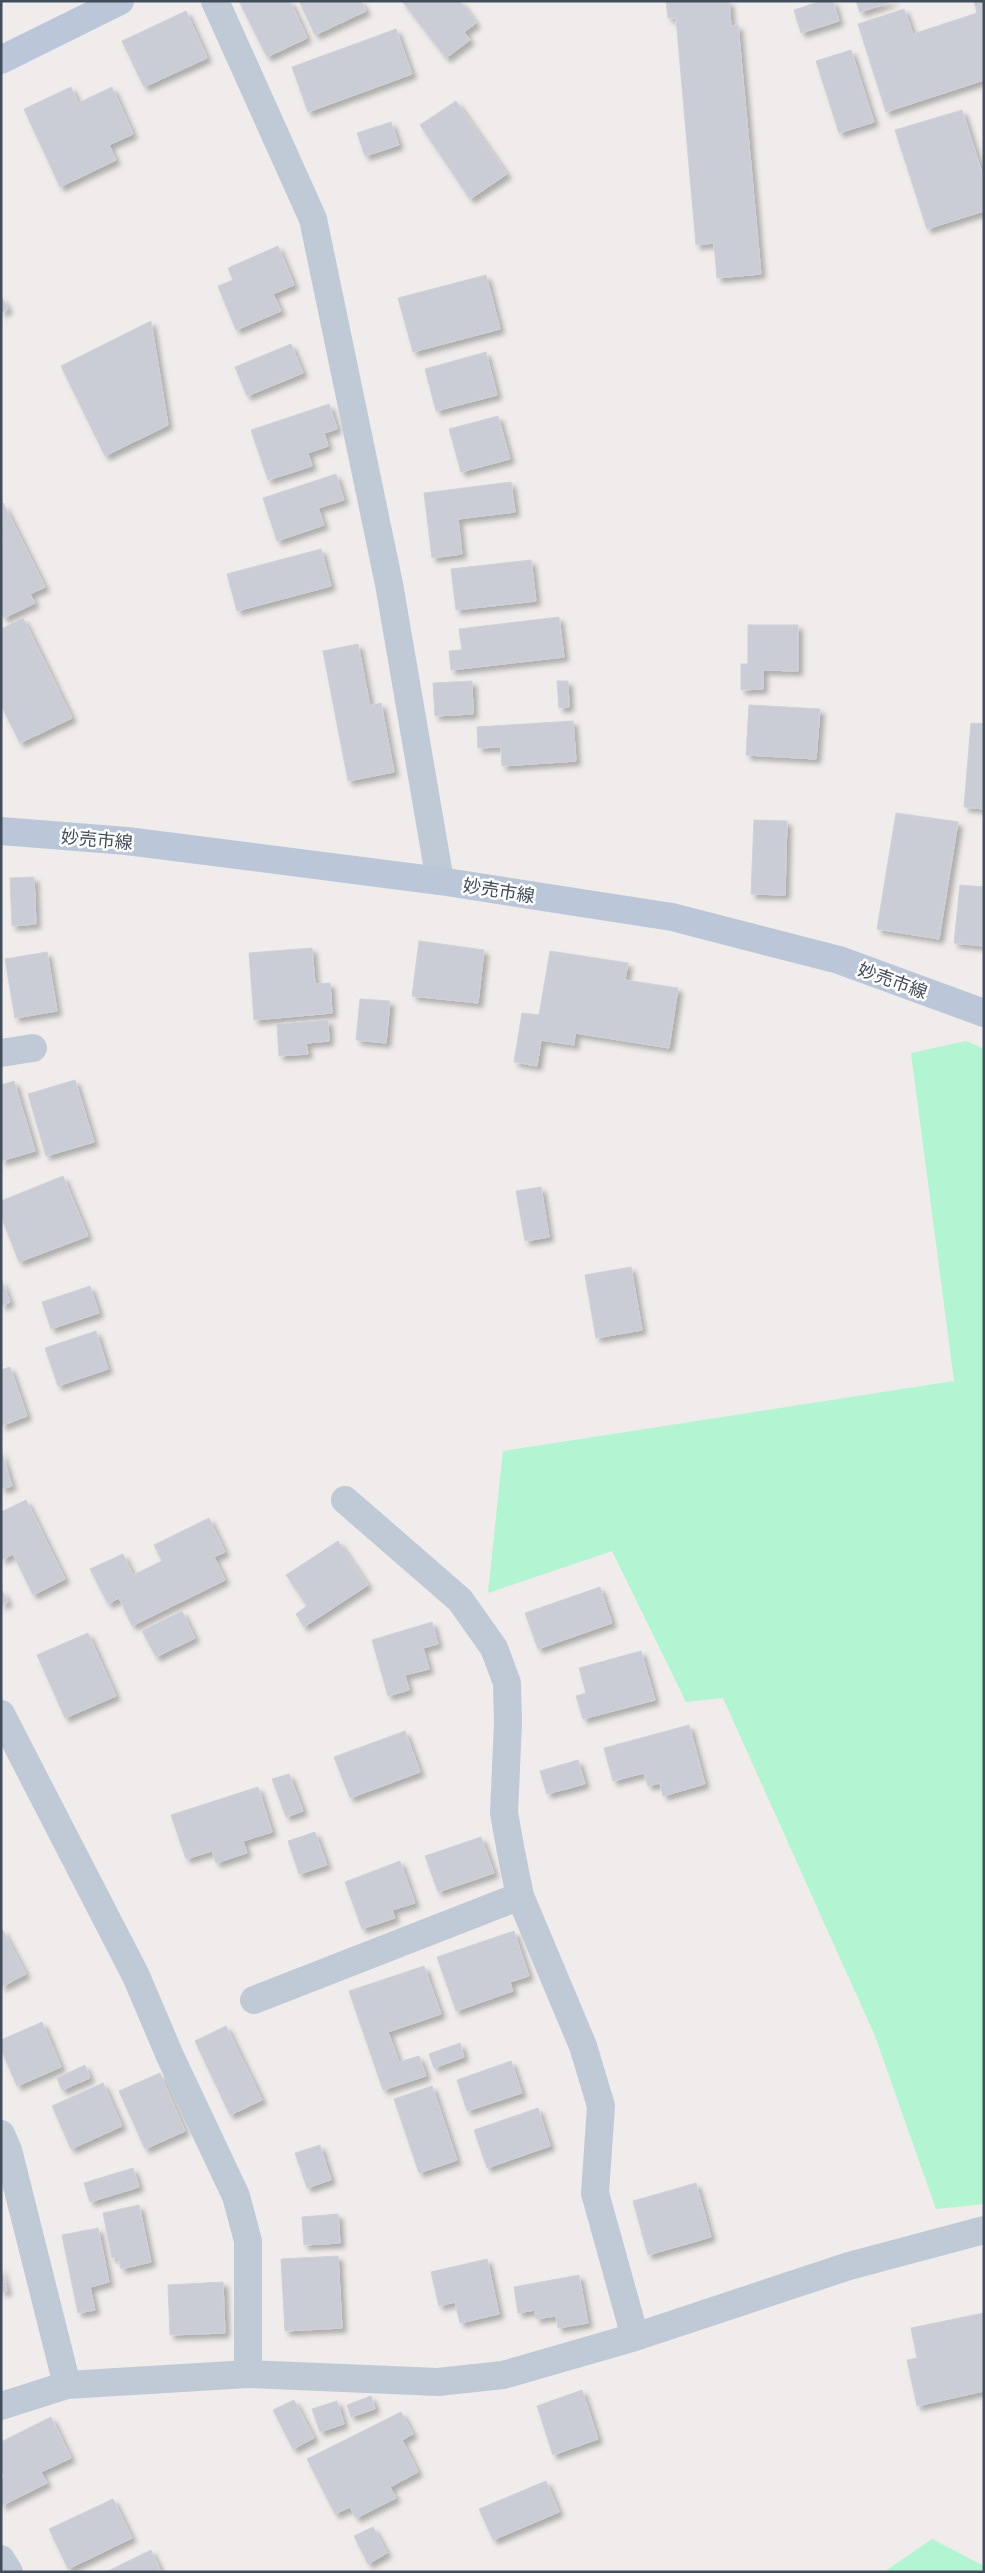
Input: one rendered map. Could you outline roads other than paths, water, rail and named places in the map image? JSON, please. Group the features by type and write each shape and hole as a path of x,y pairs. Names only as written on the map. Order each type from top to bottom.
{"main road":[{"path":"1,60 120,1"},
{"name":"妙売市線","path":"1,831 127,842 440,881 672,917 839,960 984,1013"}],"street":[{"path":"215,1 313,219 389,584 440,881"},
{"path":"1,1053 33,1048"},
{"path":"345,1500 460,1600 494,1648 507,1683 508,1723 504,1813 520,1896 583,2046 601,2106 595,2193 635,2337"},
{"path":"1,1714 136,1976 170,2056 236,2196 248,2241 248,2374"},
{"path":"254,2000 520,1896"},
{"path":"1,2134 8,2150 67,2385"},
{"path":"1,2406 67,2385 248,2374 438,2382 503,2375 635,2337 849,2266 984,2230"},
{"path":"1,2559 8,2572"}]}
